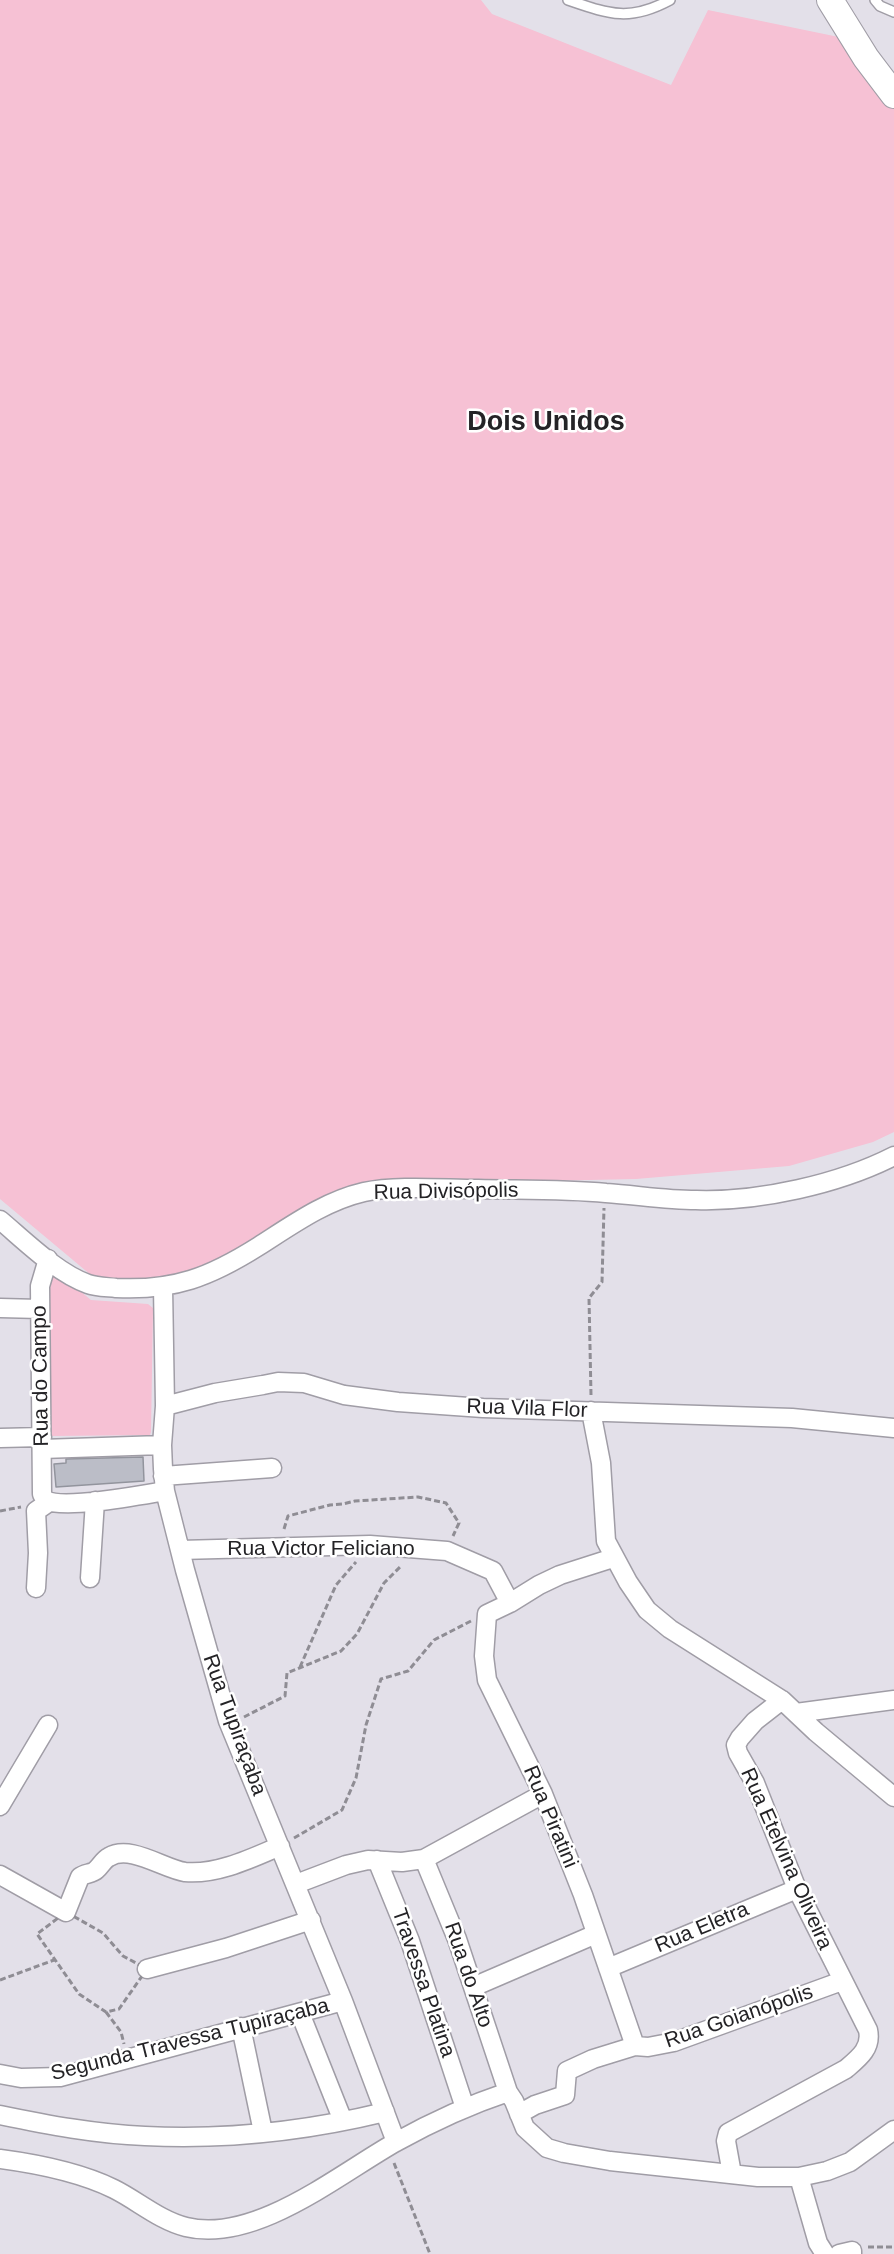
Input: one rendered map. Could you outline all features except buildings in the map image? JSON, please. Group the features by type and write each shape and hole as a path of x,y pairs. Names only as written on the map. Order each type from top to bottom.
{"street":[{"path":"830,0 866,58 894,95"},
{"name":"Rua Divisópolis","path":"0,1220 74,1278 90,1285 117,1288 163,1287 183,1283 212,1272 256,1248 310,1213 347,1197 366,1192 458,1189 604,1192 697,1200 747,1198 809,1187 894,1156"},
{"name":"Rua do Campo","path":"46,1498 42,1443 40,1286 42,1271 48,1259"},
{"name":"Rua Tupiraçaba","path":"163,1287 165,1406 162,1445 164,1484 180,1550 229,1724 343,2001 385,2112 392,2145"},
{"path":"0,1308 40,1309"},
{"name":"Rua Vila Flor","path":"165,1406 214,1393 278,1382 304,1383 344,1395 398,1402 483,1408 792,1418 894,1428"},
{"path":"591,1412 601,1463 606,1541 614,1558 647,1610 670,1629 782,1700 894,1797"},
{"path":"0,1438 42,1443 162,1445"},
{"path":"36,1588 38,1553 36,1511 46,1498 95,1501 164,1484 272,1468"},
{"path":"90,1578 95,1501"},
{"name":"Rua Victor Feliciano","path":"180,1550 370,1545 447,1551 493,1571 510,1603"},
{"path":"487,1614 549,1580 614,1558"},
{"name":"Rua Piratini","path":"487,1614 484,1656 488,1680 543,1794 635,2046"},
{"name":"Rua Etelvina Oliveira","path":"732,2174 726,2141 728,2133 846,2068 860,2056 868,2045 868,2030 797,1889 755,1783 736,1745 755,1721 782,1700"},
{"path":"795,1713 894,1700"},
{"path":"0,1806 48,1725"},
{"path":"296,1884 346,1865 368,1860 402,1862 424,1860 543,1794"},
{"path":"0,1875 66,1912 80,1877 97,1870 105,1859 112,1855 136,1855 185,1872 210,1870 238,1863 280,1846"},
{"name":"Travessa Platina","path":"376,1860 410,1941 465,2108"},
{"name":"Rua do Alto","path":"424,1860 453,1928 508,2092 525,2128 547,2148 610,2161 758,2177 799,2177 828,2171 850,2162 894,2130"},
{"name":"Rua Eletra","path":"608,1968 797,1889"},
{"path":"147,1969 226,1948 311,1920"},
{"path":"473,1987 596,1934"},
{"name":"Rua Goianópolis","path":"519,2114 535,2105 562,2097 567,2092 567,2071 593,2059 635,2046 648,2047 674,2042 842,1981"},
{"name":"Segunda Travessa Tupiraçaba","path":"0,2074 21,2078 60,2077 343,2001"},
{"path":"300,2013 344,2121"},
{"path":"241,2027 263,2132"},
{"path":"0,2160 23,2162 76,2174 114,2189 157,2215 186,2227 213,2230 246,2223 271,2214 318,2191 392,2145 465,2108 508,2092"},
{"path":"0,2115 62,2127 143,2136 205,2137 306,2128 385,2112"},
{"path":"799,2177 818,2243 825,2254"}],"lane":[{"path":"568,0 606,13 627,15 659,6 670,0"},
{"path":"875,0 880,6 894,12"}],"path":[{"path":"591,1412 589,1298 602,1282 604,1192"},
{"path":"279,1547 288,1516 330,1504 418,1497 446,1503 459,1523 447,1551"},
{"path":"300,1668 336,1586 370,1545"},
{"path":"229,1724 285,1696 286,1673 341,1651 357,1634 384,1583 403,1564 426,1550"},
{"path":"280,1846 342,1810 356,1778 366,1725 381,1679 408,1671 434,1640 487,1614"},
{"path":"106,2012 119,2009 147,1969 123,1956 103,1933 66,1912 37,1934 79,1994 106,2012 121,2032 128,2057"},
{"path":"0,1980 54,1960"},
{"path":"392,2145 429,2254"},
{"path":"847,2253 866,2247 894,2247"}],"shaded area":[{"path":"0,0 481,0 492,14 671,85 708,10 858,41 894,93 894,1132 873,1142 789,1166 636,1179 352,1185 254,1253 188,1287 104,1286 0,1199"},
{"path":"55,1270 91,1300 148,1304 153,1308 150,1435 51,1436 45,1429 44,1291"}],"district":[{"name":"Dois Unidos","path":"546,423"}]}
